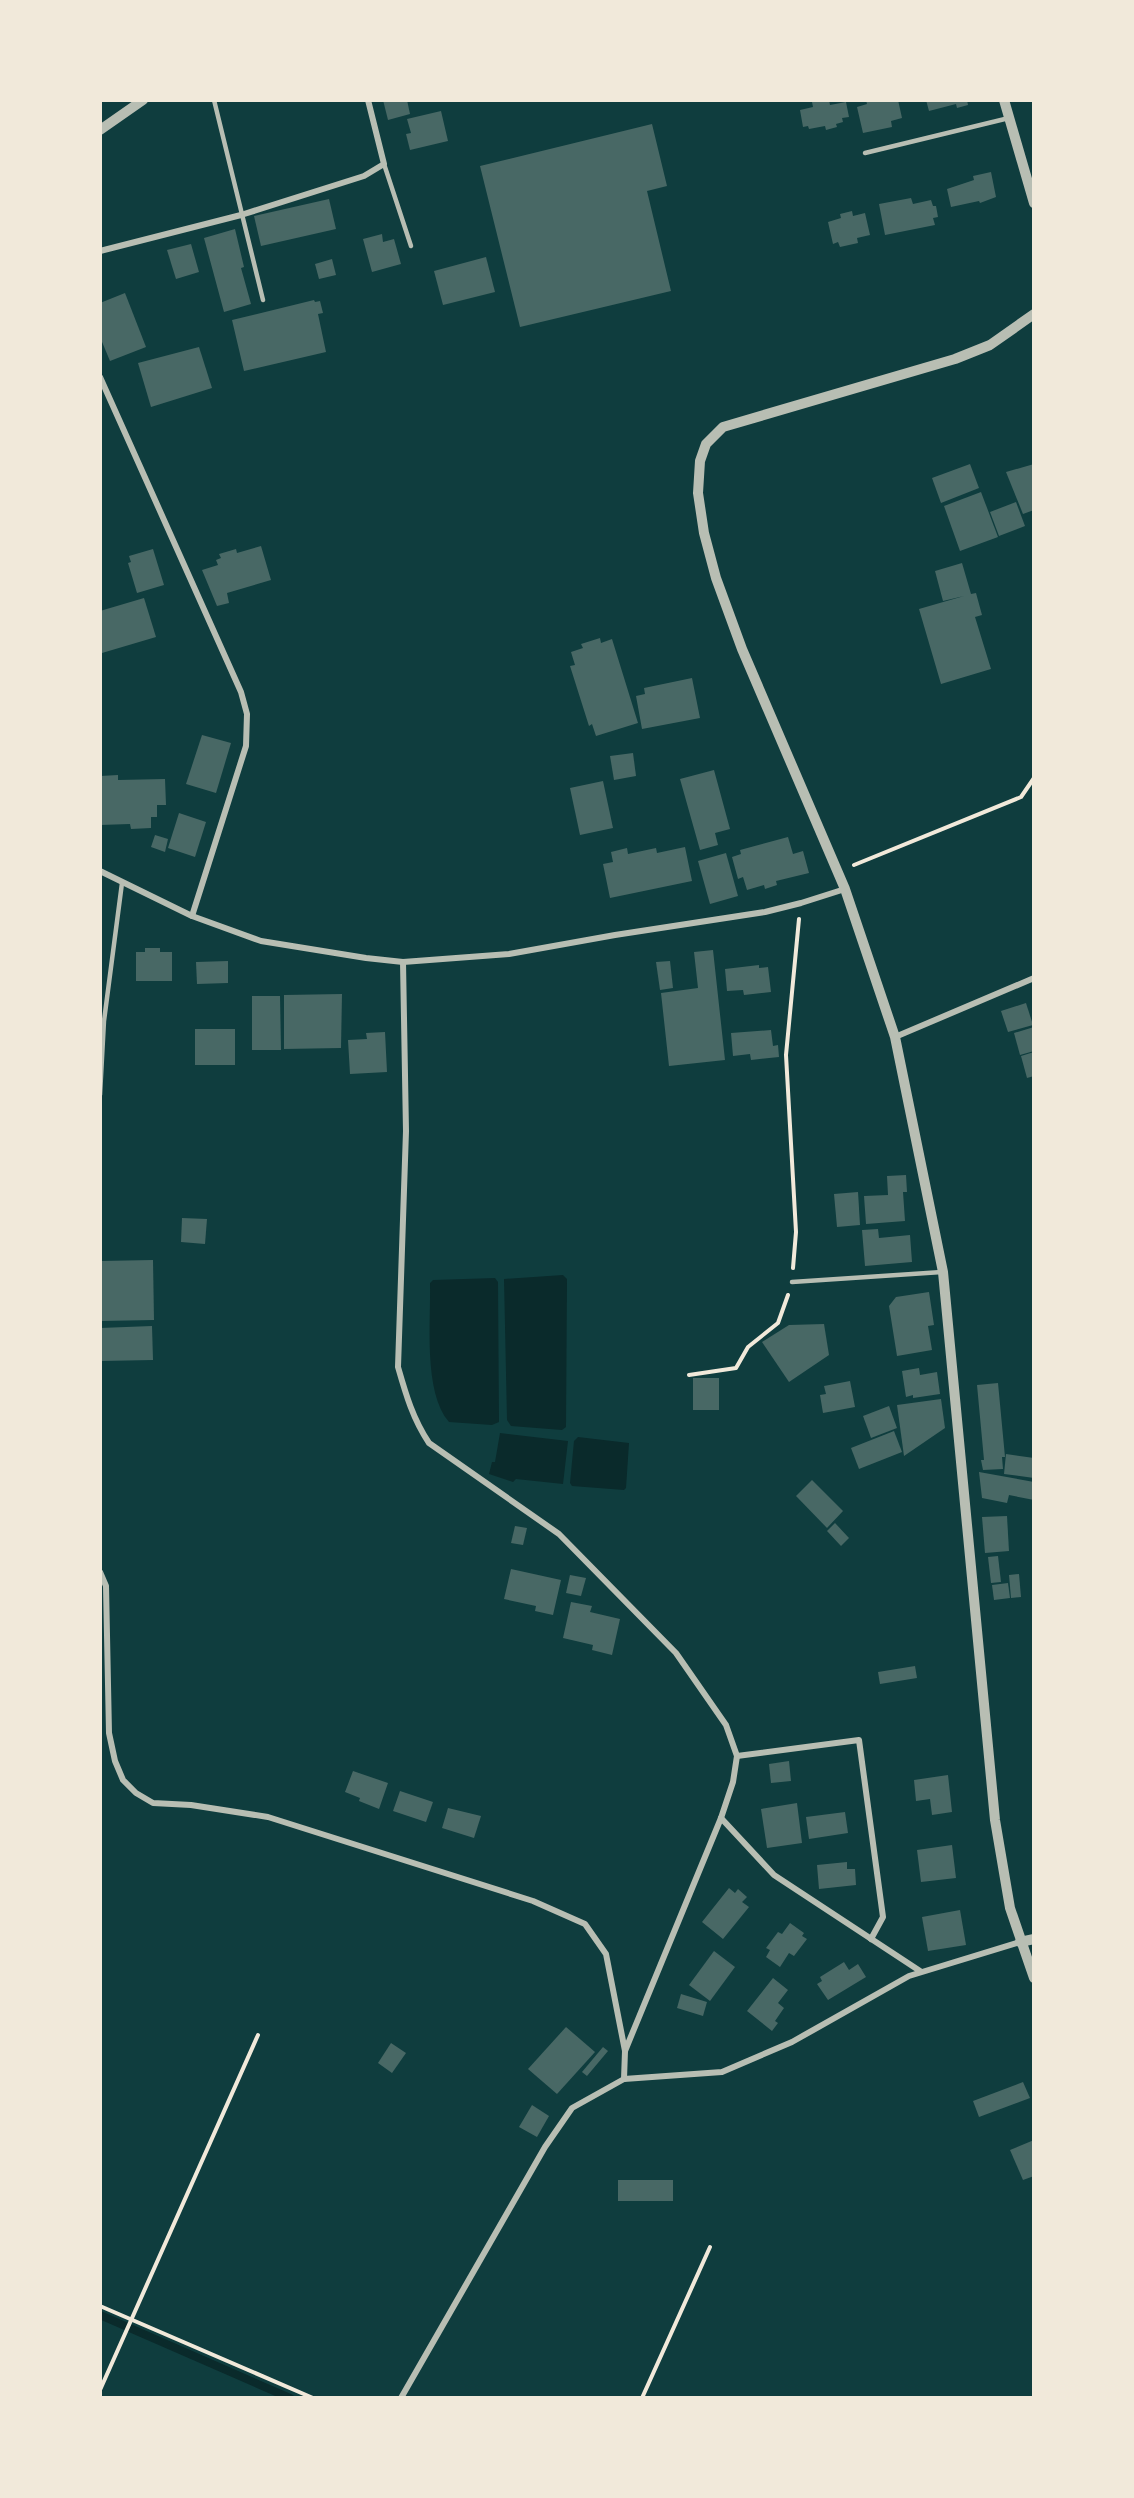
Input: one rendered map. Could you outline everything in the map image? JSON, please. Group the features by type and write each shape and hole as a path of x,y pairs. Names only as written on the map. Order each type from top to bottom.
{"street":[{"path":"100,130 143,100"},
{"path":"100,251 241,215 364,176 384,164 368,100"},
{"path":"1004,100 1034,203"},
{"path":"1034,314 990,345 955,359 723,427 706,444 700,461 698,493 704,533 724,603 845,889 895,1037 944,1272 995,1820 1010,1908 1034,1978"},
{"path":"100,377 241,692 247,714 246,746 192,916"},
{"path":"100,871 192,916 261,941 403,962 509,954 765,912 845,889"},
{"path":"403,962 406,1131 398,1368 416,1424 429,1443 559,1534 676,1653 726,1725 737,1756 733,1782 721,1818 625,2051"},
{"path":"895,1037 1034,978"},
{"path":"100,1572 106,1586 109,1733 115,1761 123,1780 136,1793 153,1803 191,1805 268,1817 533,1901 585,1924 606,1954 625,2051 624,2079"},
{"path":"737,1756 859,1740 883,1917 871,1939"},
{"path":"721,1818 774,1875 920,1971"},
{"path":"400,2397 545,2147 572,2108 624,2079 722,2072 792,2042 920,1971 1034,1939"}],"lane":[{"path":"214,100 263,300"},
{"path":"865,153 1009,118"},
{"path":"384,164 411,246"},
{"path":"100,1095 104,1021 122,883"},
{"path":"792,1282 944,1272"}],"path":[{"path":"837,871 1021,797 1034,778"},
{"path":"689,1374 735,1368 748,1347 778,1323 792,1282 796,1232 786,1055 801,903"},
{"path":"100,2390 258,2035"},
{"path":"642,2397 710,2247"},
{"path":"100,2306 313,2397"}],"water":[{"path":"563,1275 567,1279 566,1427 562,1430 511,1426 507,1420 504,1279"},
{"path":"495,1278 498,1282 499,1422 492,1425 449,1422 435,1393 432,1375 430,1283 433,1280"},
{"path":"500,1433 568,1441 563,1484 516,1479 513,1482 489,1474 492,1462 495,1462"},
{"path":"578,1437 629,1443 624,1490 572,1486 570,1483 574,1441"}],"building":[{"path":"383,100 407,100 410,114 388,120"},
{"path":"829,100 830,105 846,102 849,117 842,118 843,122 836,124 837,127 826,130 825,126 809,129 808,126 803,127 800,110 813,107 812,102"},
{"path":"866,100 898,100 902,118 891,121 892,127 863,133 857,107 867,104"},
{"path":"926,100 967,100 968,105 957,108 956,104 929,111"},
{"path":"441,111 448,141 410,150 406,134 411,133 407,119"},
{"path":"652,124 667,186 647,191 671,291 520,327 480,166"},
{"path":"991,172 996,197 980,203 979,201 951,207 947,189 974,180 973,176"},
{"path":"911,198 913,204 931,200 933,206 936,206 938,217 933,218 935,225 885,235 879,204"},
{"path":"329,199 336,229 261,246 254,216"},
{"path":"852,211 853,216 865,213 870,235 857,238 858,243 840,247 838,242 833,244 828,222 841,218 840,214"},
{"path":"235,229 244,267 241,268 251,304 224,312 204,238"},
{"path":"382,234 383,242 394,239 401,264 372,272 363,239"},
{"path":"191,244 199,272 176,279 167,250"},
{"path":"486,257 495,292 443,305 434,271"},
{"path":"332,259 336,275 319,279 315,264"},
{"path":"125,293 146,347 110,361 100,337 100,303"},
{"path":"314,300 315,302 320,301 323,313 318,314 326,352 244,371 232,320"},
{"path":"199,347 212,388 151,407 138,363"},
{"path":"970,464 979,488 941,503 932,478"},
{"path":"1034,464 1034,510 1023,514 1006,472"},
{"path":"981,492 998,537 960,551 944,506"},
{"path":"1016,502 1025,526 999,536 990,512"},
{"path":"261,546 271,580 227,593 229,603 217,606 202,570 218,565 216,560 221,558 219,554 236,549 237,553"},
{"path":"153,549 164,585 137,593 128,563 131,562 129,556"},
{"path":"962,563 971,594 976,593 982,615 975,617 991,669 941,684 919,609 964,596 943,601 935,571"},
{"path":"144,598 156,637 102,653 100,611"},
{"path":"600,638 601,643 612,639 638,723 596,736 592,724 589,726 570,666 575,665 571,652 583,648 581,644"},
{"path":"692,678 700,718 642,729 636,696 645,694 644,688"},
{"path":"202,735 231,743 216,793 186,784"},
{"path":"633,753 636,776 614,780 610,756"},
{"path":"714,770 730,829 715,833 718,845 700,850 680,779"},
{"path":"118,775 118,780 165,779 166,805 157,805 157,817 151,817 151,828 131,829 130,824 100,825 100,776"},
{"path":"603,781 613,828 580,835 570,788"},
{"path":"179,813 206,822 195,857 168,848"},
{"path":"155,835 168,839 165,852 151,847"},
{"path":"788,837 793,854 803,851 809,873 776,881 777,885 765,889 764,885 747,890 743,877 738,879 732,857 741,854 740,850"},
{"path":"685,847 692,881 610,898 603,864 613,862 611,852 627,848 628,854 656,848 657,853"},
{"path":"726,853 738,896 710,904 698,861"},
{"path":"145,948 160,948 160,952 172,952 172,981 136,981 136,952 145,952"},
{"path":"713,950 725,1060 669,1066 661,993 698,988 694,952"},
{"path":"228,961 228,983 197,984 196,962"},
{"path":"670,961 673,988 660,990 656,962"},
{"path":"759,965 759,968 768,967 771,992 744,995 743,990 727,991 725,969"},
{"path":"342,994 341,1048 284,1049 284,995"},
{"path":"252,996 280,996 281,1050 252,1050"},
{"path":"1026,1003 1033,1025 1008,1032 1001,1011"},
{"path":"1034,1027 1034,1051 1020,1055 1014,1033"},
{"path":"195,1029 235,1029 235,1065 195,1065"},
{"path":"771,1030 773,1046 778,1045 779,1057 751,1060 750,1054 733,1056 731,1033"},
{"path":"385,1032 387,1072 350,1074 348,1040 367,1039 366,1033"},
{"path":"1034,1052 1034,1076 1027,1078 1021,1056"},
{"path":"906,1175 907,1192 903,1192 905,1221 866,1224 864,1196 888,1195 887,1176"},
{"path":"858,1192 860,1225 837,1227 834,1194"},
{"path":"182,1218 207,1219 205,1244 181,1242"},
{"path":"878,1229 879,1238 910,1235 912,1262 865,1266 862,1230"},
{"path":"153,1260 154,1320 100,1321 100,1261"},
{"path":"929,1292 934,1325 928,1326 932,1350 897,1356 889,1306 896,1297"},
{"path":"824,1324 829,1355 789,1382 762,1342 789,1325"},
{"path":"152,1326 153,1360 100,1361 100,1328"},
{"path":"919,1368 920,1375 937,1372 940,1394 906,1397 902,1371"},
{"path":"693,1378 719,1378 719,1410 693,1410"},
{"path":"850,1381 855,1407 823,1413 820,1395 826,1394 824,1386"},
{"path":"998,1383 1005,1457 1002,1457 1003,1469 983,1470 977,1385"},
{"path":"941,1399 945,1428 904,1456 897,1405"},
{"path":"889,1406 897,1428 871,1438 863,1416"},
{"path":"894,1431 902,1452 859,1469 851,1448"},
{"path":"1006,1454 1034,1458 1034,1478 1004,1474"},
{"path":"979,1472 1034,1482 1034,1500 1009,1495 1007,1503 982,1498"},
{"path":"812,1480 843,1511 827,1528 796,1496"},
{"path":"1007,1516 1009,1551 985,1553 982,1517"},
{"path":"835,1523 849,1538 841,1546 827,1531"},
{"path":"515,1526 527,1528 523,1545 511,1543"},
{"path":"998,1556 1001,1582 991,1583 988,1557"},
{"path":"511,1569 561,1580 553,1615 535,1611 536,1606 504,1599"},
{"path":"1019,1574 1021,1597 1011,1598 1009,1575"},
{"path":"570,1575 586,1578 581,1596 566,1593"},
{"path":"1008,1583 1010,1598 994,1600 992,1585"},
{"path":"571,1602 592,1606 590,1612 620,1619 612,1655 592,1650 593,1645 563,1638"},
{"path":"915,1666 917,1678 880,1684 878,1672"},
{"path":"789,1761 791,1781 771,1783 769,1764"},
{"path":"353,1771 388,1783 379,1809 345,1792"},
{"path":"948,1775 952,1812 932,1815 930,1799 916,1801 914,1780"},
{"path":"400,1791 433,1802 426,1822 393,1811"},
{"path":"797,1803 802,1843 767,1848 761,1809"},
{"path":"448,1808 481,1816 474,1838 442,1828"},
{"path":"845,1812 848,1833 809,1839 806,1817"},
{"path":"952,1845 956,1878 921,1882 917,1850"},
{"path":"847,1862 847,1869 855,1869 856,1885 819,1889 817,1865"},
{"path":"729,1888 735,1893 738,1889 747,1897 742,1902 749,1907 723,1939 702,1922"},
{"path":"960,1910 966,1945 928,1951 922,1917"},
{"path":"790,1923 804,1933 802,1936 807,1939 794,1956 789,1953 780,1967 766,1957 770,1950 766,1948 778,1932 782,1934"},
{"path":"714,1951 735,1967 710,2001 689,1985"},
{"path":"844,1962 849,1970 858,1964 866,1977 828,2000 817,1984 822,1981 820,1977"},
{"path":"773,1978 788,1990 778,2003 784,2008 775,2021 778,2023 772,2031 747,2011"},
{"path":"681,1994 707,2002 703,2016 677,2008"},
{"path":"566,2027 595,2052 557,2094 528,2069"},
{"path":"391,2043 406,2053 392,2073 378,2063"},
{"path":"603,2047 608,2051 587,2076 582,2072"},
{"path":"1023,2082 1030,2098 979,2117 973,2101"},
{"path":"532,2105 549,2116 537,2137 519,2127"},
{"path":"1034,2140 1034,2176 1023,2180 1010,2150"},
{"path":"618,2180 673,2180 673,2201 618,2201"}],"waterway":[{"path":"100,2315 290,2398"}]}
